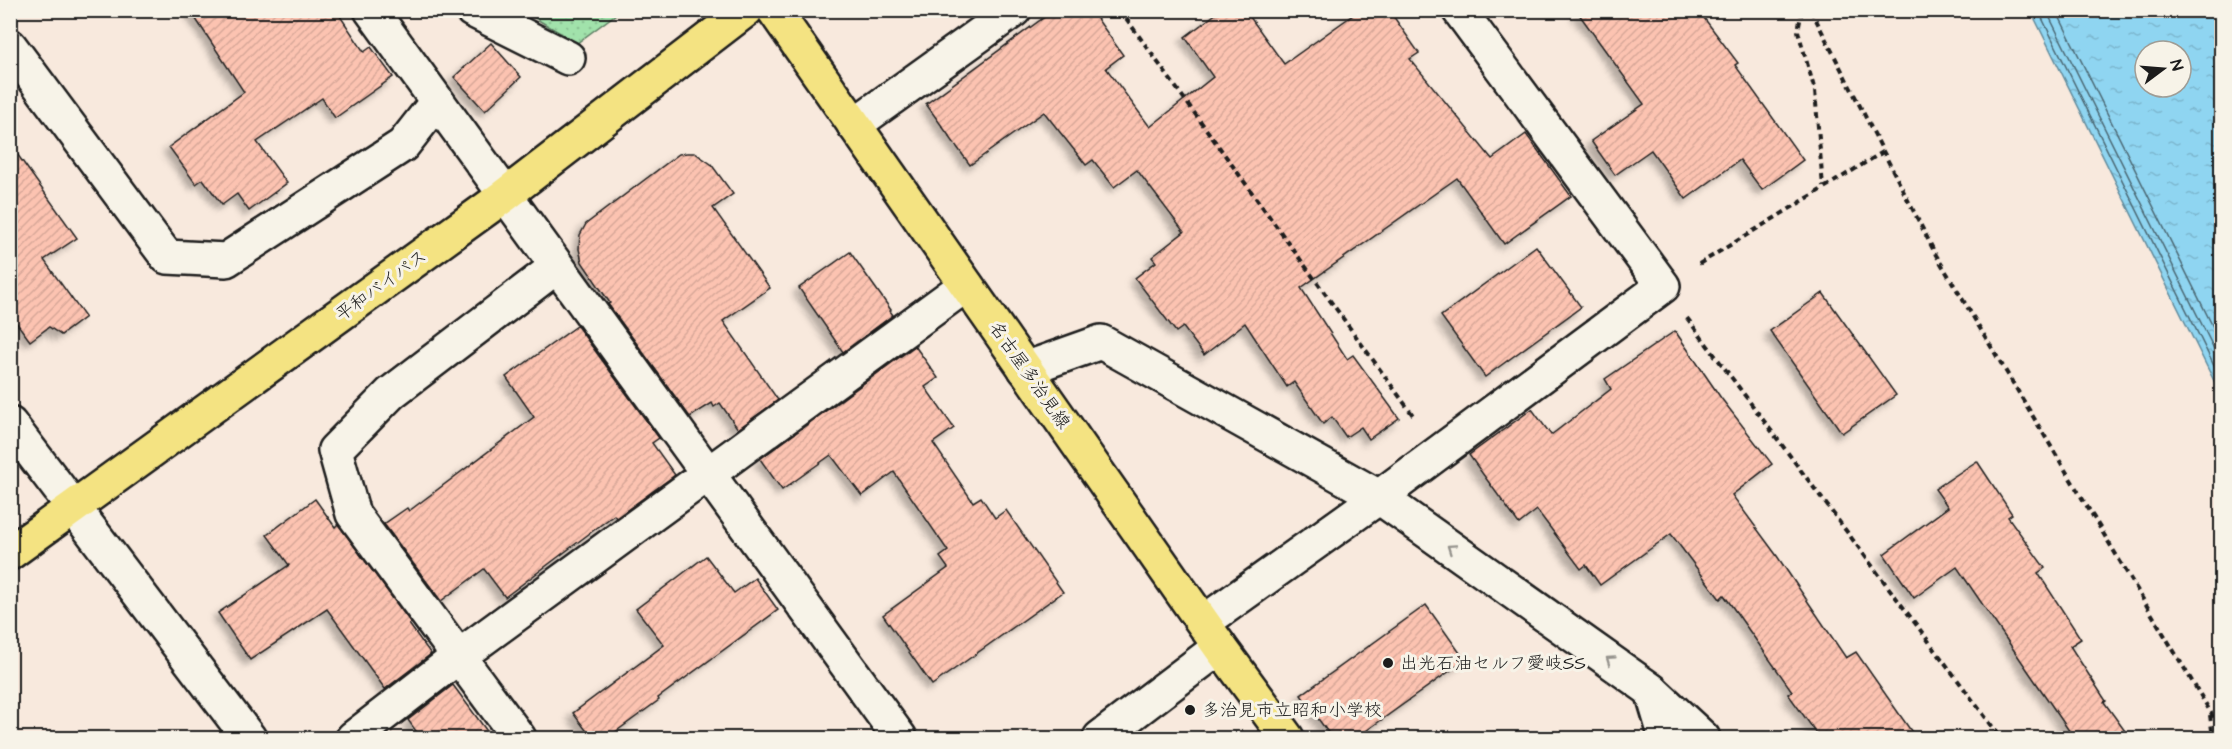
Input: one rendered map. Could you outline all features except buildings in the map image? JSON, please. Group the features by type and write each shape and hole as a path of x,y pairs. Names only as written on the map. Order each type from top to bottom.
{"main road":[{"name":"平和バイパス","path":"10,553 504,196 746,10"},
{"name":"名古屋多治見線","path":"774,10 1212,635 1287,738"}],"street":[{"path":"370,10 900,738"},
{"path":"472,10 568,58"},
{"path":"854,126 1014,10"},
{"path":"1100,738 1212,635 1379,496 1663,286 1459,10"},
{"path":"10,45 167,257 226,260 403,145 436,103"},
{"path":"519,738 352,514 335,450 391,393 556,267"},
{"path":"353,738 458,657 966,285"},
{"path":"1025,369 1101,342 1379,496 1651,690 1702,738"},
{"path":"10,424 75,506 249,738"},
{"path":"1651,690 1666,738"}],"path":[{"path":"1120,10 1439,451"},
{"path":"1802,10 1798,31 1815,91 1823,187"},
{"path":"1811,10 1936,255 2222,731"},
{"path":"1883,152 1663,286 2001,738"},
{"path":"2210,712 2213,738"}],"green space":[{"path":"523,11 617,11 577,43"}],"water":[{"path":"2031,11 2221,11 2221,395"}],"place":[{"name":"出光石油セルフ愛岐SS","path":"1388,663"},
{"name":"多治見市立昭和小学校","path":"1190,710"}]}
